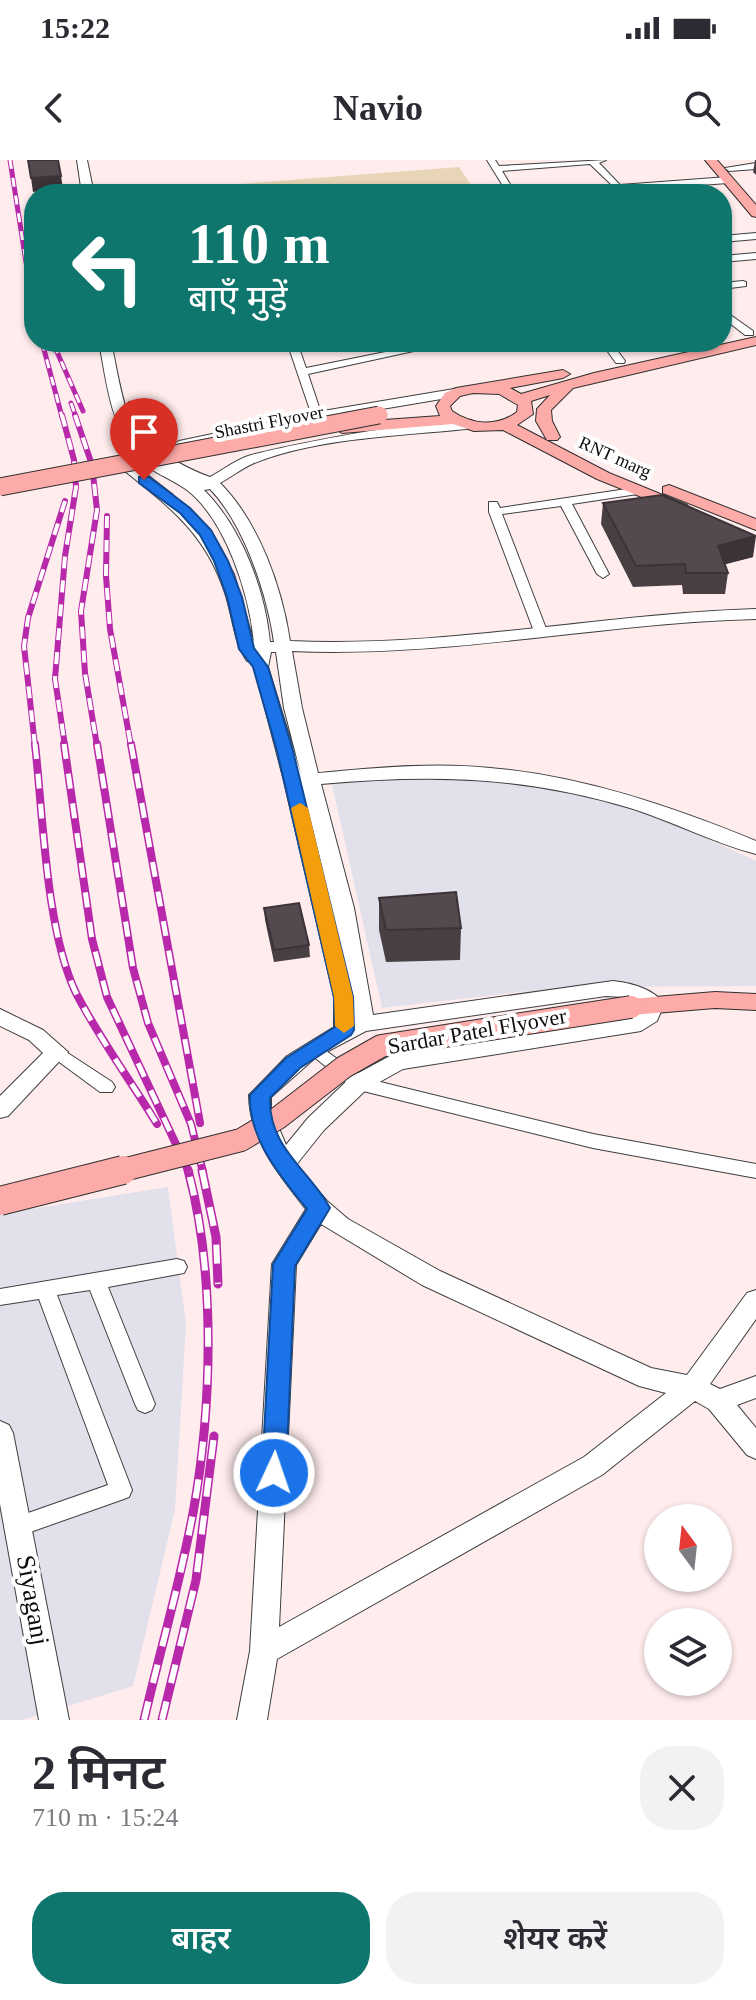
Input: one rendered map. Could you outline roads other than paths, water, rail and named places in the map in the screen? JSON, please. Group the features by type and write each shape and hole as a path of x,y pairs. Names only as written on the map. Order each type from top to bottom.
{"main road":[{"path":"711,160 727,169 756,196"},
{"path":"727,169 756,213"},
{"path":"732,338 754,335"},
{"path":"732,341 754,335"},
{"name":"Shastri Flyover","path":"0,494 382,419 426,407 450,396 662,352"},
{"path":"521,399 690,352"},
{"path":"450,396 443,406 453,424 545,440 544,409 554,396 570,384"},
{"path":"453,424 505,425 526,411 521,399 503,390 486,388"},
{"name":"RNT marg","path":"521,417 545,440 640,491 756,538"},
{"name":"Shastri Flyover","path":"0,487 382,419 453,424"},
{"name":"RNT marg","path":"505,425 756,525"},
{"name":"Sardar Patel Flyover","path":"0,1201 241,1140 273,1125 333,1073 381,1046 643,1005 715,1000 756,1002"}],"street":[{"path":"82,160 86,184"},
{"path":"493,164 603,160"},
{"path":"592,161 614,184"},
{"path":"493,164 506,184"},
{"path":"641,184 756,166"},
{"path":"71,171 73,184"},
{"path":"732,238 756,236"},
{"path":"732,258 756,256"},
{"path":"732,285 743,284"},
{"path":"732,319 754,335"},
{"path":"108,352 130,414"},
{"path":"120,352 130,414 130,437 147,451 159,472 203,486 242,526 261,569 284,646 295,719 313,779 361,993 354,1027"},
{"path":"295,352 317,416"},
{"path":"302,372 401,352"},
{"path":"613,352 620,361"},
{"path":"147,451 317,416 450,396"},
{"path":"203,486 240,464 299,448 453,424"},
{"path":"131,469 185,511 206,533 221,561 260,667 293,781 344,997 354,1027"},
{"path":"203,486 244,571 260,621 250,642"},
{"path":"540,631 494,509 640,491"},
{"path":"565,502 603,574"},
{"path":"250,642 356,649 473,642 540,631 689,616 756,614"},
{"path":"293,781 415,772 512,775 613,795 691,821 756,848"},
{"path":"283,1165 316,1124 359,1083 398,1062 641,1023 650,1016 637,994 614,988 354,1027 293,1063 260,1095 260,1109 283,1165 319,1208 340,1226 431,1278 648,1378 693,1387 718,1401 756,1447"},
{"path":"0,1017 36,1035 106,1087"},
{"path":"315,1049 359,1083 593,1141 756,1171"},
{"path":"0,1110 57,1052"},
{"path":"252,1720 264,1651 284,1264 319,1208"},
{"path":"0,1297 177,1267"},
{"path":"96,1281 145,1404"},
{"path":"19,1526 121,1490 45,1289"},
{"path":"264,1651 593,1466 693,1387 756,1300"},
{"path":"718,1401 756,1387"},
{"name":"Siyaganj","path":"0,1433 54,1720"}],"railway":[{"path":"10,160 24,249"},
{"path":"39,160 44,184"},
{"path":"45,352 62,417"},
{"path":"57,352 83,411"},
{"path":"71,403 76,417"},
{"path":"62,415 74,460 76,487 65,556 55,679 65,746"},
{"path":"75,415 92,465 97,510 81,611 85,673 97,746"},
{"path":"35,746 24,646 28,618 65,501"},
{"path":"107,516 106,576 110,629 131,746"},
{"path":"35,744 47,872 66,967 85,1010 157,1124"},
{"path":"64,744 92,939 107,997 189,1172"},
{"path":"97,744 133,968 148,1023 191,1124 203,1172"},
{"path":"131,744 200,1123"},
{"path":"144,1720 188,1539 204,1430 207,1296 197,1210 188,1170"},
{"path":"202,1170 216,1237 218,1284"},
{"path":"162,1720 196,1580 214,1436"}]}
